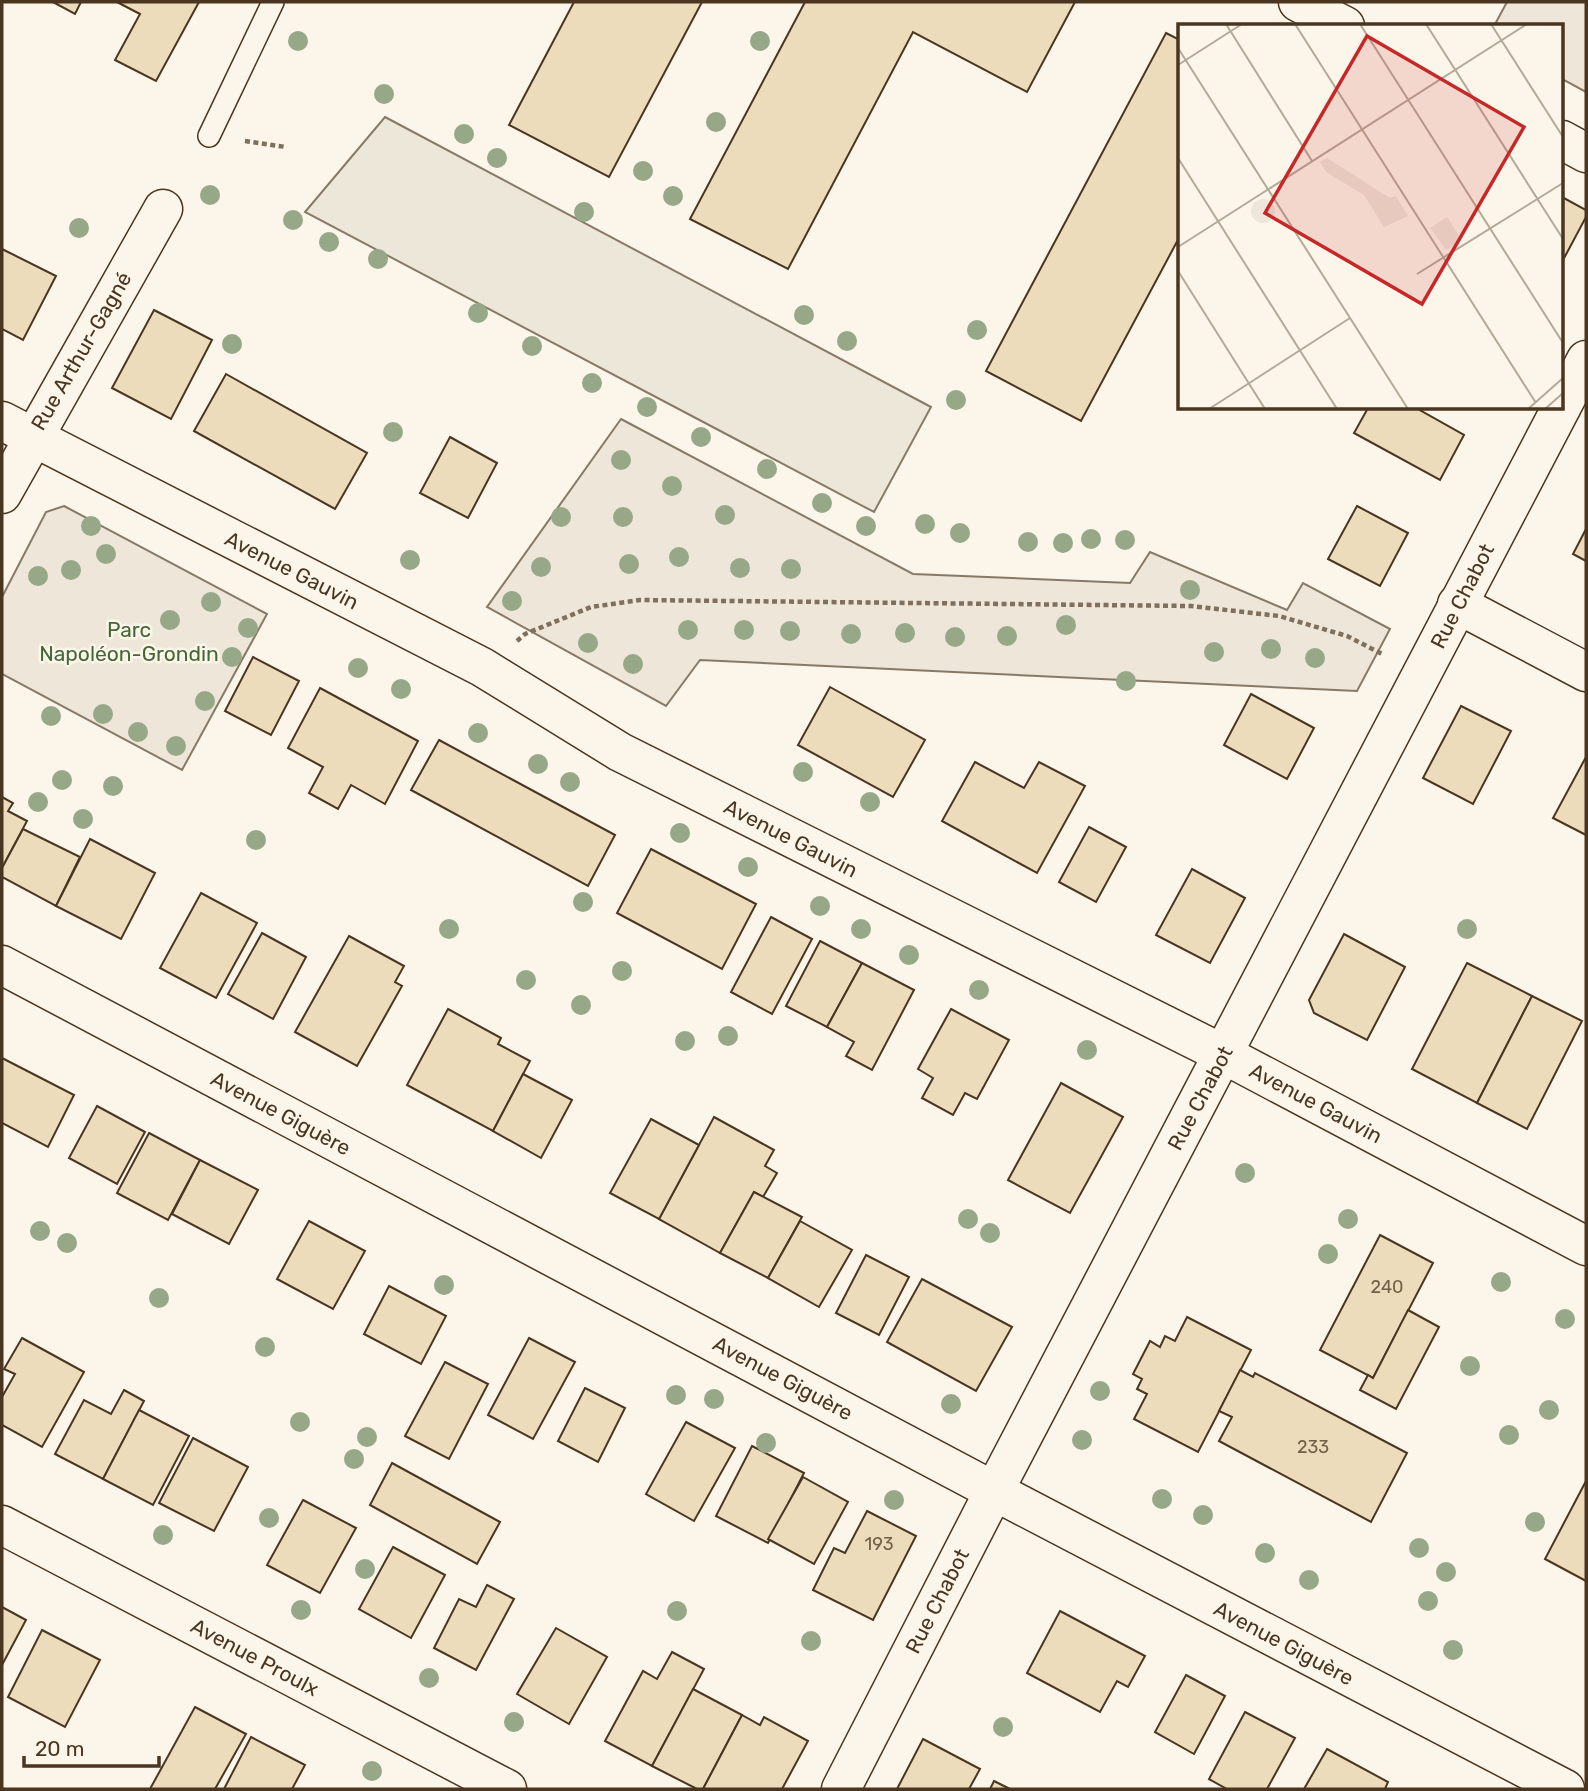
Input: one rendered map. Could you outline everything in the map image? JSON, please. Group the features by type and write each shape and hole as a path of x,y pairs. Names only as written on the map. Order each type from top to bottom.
{"street":[{"path":"1298,2 1341,24"},
{"path":"1564,141 1586,153"},
{"name":"Rue Arthur-Gagné","path":"2,494 17,428 163,209"},
{"name":"Rue Chabot","path":"1564,401 1586,359"},
{"name":"Rue Chabot","path":"841,1789 994,1490 1559,410"},
{"name":"Avenue Gauvin","path":"17,428 482,667 620,752 1223,1054 1586,1246"},
{"path":"1457,604 1586,672"},
{"name":"Avenue Giguère","path":"2,965 1565,1789"},
{"name":"Avenue Proulx","path":"2,1525 508,1789"}],"lane":[{"path":"209,136 273,2"}],"path":[{"path":"482,667 525,634 591,607 640,600 747,600 1191,606 1279,616 1347,636 1423,675"}],"green space":[{"path":"1507,2 1586,2 1586,92 1564,80 1564,24 1495,24"},
{"path":"621,419 913,574 1130,583 1150,552 1287,610 1303,583 1390,629 1357,691 700,660 666,706 487,607"},
{"name":"Parc Napoléon-Grondin","path":"64,506 267,614 182,770 2,674 2,597 46,512"}],"shaded area":[{"path":"385,117 931,407 874,512 305,212"}],"building":[{"path":"53,2 81,2 75,14"},
{"path":"117,2 199,2 156,81 115,60 140,14"},
{"path":"574,2 702,2 609,177 509,125"},
{"path":"805,2 1075,2 1027,92 913,32 788,269 690,219"},
{"path":"1166,33 1178,39 1178,240 1081,421 986,371"},
{"path":"1564,198 1586,210 1586,217 1564,258"},
{"path":"2,249 56,276 23,340 2,329"},
{"path":"154,310 212,340 171,419 112,388"},
{"path":"226,374 367,453 335,509 194,431"},
{"path":"1367,410 1420,410 1464,435 1440,480 1354,433"},
{"path":"450,437 497,463 468,518 420,493"},
{"path":"1357,506 1408,533 1380,586 1328,559"},
{"path":"1586,529 1586,561 1573,554"},
{"path":"253,657 299,681 271,735 225,711"},
{"path":"830,687 925,740 893,797 798,745"},
{"path":"320,688 418,741 385,804 351,785 338,809 309,793 323,767 288,748"},
{"path":"1251,694 1314,728 1287,779 1224,745"},
{"path":"1461,706 1511,731 1473,804 1423,778"},
{"path":"439,740 615,835 588,886 411,790"},
{"path":"1586,757 1586,835 1553,818"},
{"path":"975,762 1024,788 1039,762 1085,786 1037,873 942,821"},
{"path":"2,797 13,803 8,811 27,821 2,868"},
{"path":"1089,827 1126,847 1096,902 1059,882"},
{"path":"23,829 80,857 56,906 2,877 2,868"},
{"path":"90,839 155,873 121,939 56,906"},
{"path":"651,849 756,904 722,969 617,913"},
{"path":"1192,869 1245,898 1210,963 1156,935"},
{"path":"201,893 257,923 216,998 160,968"},
{"path":"771,917 812,939 772,1014 731,992"},
{"path":"262,933 306,957 273,1019 228,994"},
{"path":"1344,934 1405,967 1367,1040 1314,1013 1309,1000"},
{"path":"349,936 404,966 395,982 402,986 357,1066 295,1032"},
{"path":"820,941 862,963 827,1027 786,1006"},
{"path":"862,963 914,990 872,1070 846,1056 854,1042 827,1027"},
{"path":"1467,963 1532,996 1477,1103 1412,1069"},
{"path":"1532,996 1582,1021 1527,1129 1477,1103"},
{"path":"448,1009 501,1038 498,1044 530,1061 493,1131 407,1085"},
{"path":"951,1009 1009,1040 977,1099 965,1093 953,1115 922,1098 933,1078 918,1069"},
{"path":"2,1058 74,1095 48,1147 2,1123"},
{"path":"523,1074 572,1100 541,1158 493,1131"},
{"path":"1061,1083 1123,1117 1070,1213 1008,1180"},
{"path":"97,1106 145,1132 117,1184 69,1158"},
{"path":"714,1117 774,1150 765,1166 777,1173 763,1197 754,1192 720,1253 659,1219"},
{"path":"651,1119 699,1145 659,1219 610,1193"},
{"path":"149,1133 200,1160 168,1220 117,1193"},
{"path":"200,1160 258,1190 229,1244 172,1214"},
{"path":"754,1192 802,1217 768,1278 720,1253"},
{"path":"309,1221 365,1251 333,1309 277,1279"},
{"path":"800,1221 852,1250 819,1307 768,1278"},
{"path":"1380,1235 1433,1263 1373,1378 1320,1350"},
{"path":"866,1255 909,1277 879,1335 836,1313"},
{"path":"922,1279 1012,1327 976,1391 887,1342"},
{"path":"389,1286 446,1316 421,1364 364,1334"},
{"path":"1408,1310 1439,1327 1396,1409 1360,1390 1368,1375 1373,1378"},
{"path":"1187,1317 1251,1350 1198,1452 1134,1419 1147,1394 1137,1389 1142,1379 1133,1374 1150,1341 1160,1347 1165,1336 1175,1341"},
{"path":"22,1338 84,1372 42,1447 2,1425 2,1397 15,1374 4,1369"},
{"path":"529,1338 575,1362 533,1439 488,1415"},
{"path":"445,1362 488,1384 449,1459 405,1436"},
{"path":"1240,1370 1253,1377 1255,1373 1407,1453 1371,1522 1219,1441 1232,1417 1219,1411"},
{"path":"585,1388 625,1408 598,1462 558,1441"},
{"path":"124,1390 144,1401 103,1479 55,1454 84,1400 111,1414"},
{"path":"139,1410 189,1436 153,1505 103,1479"},
{"path":"686,1422 735,1448 694,1521 646,1494"},
{"path":"193,1438 248,1467 214,1531 159,1503"},
{"path":"752,1446 804,1473 768,1543 716,1516"},
{"path":"392,1463 500,1522 477,1564 370,1505"},
{"path":"803,1477 848,1502 814,1564 768,1539"},
{"path":"1586,1481 1586,1581 1545,1559"},
{"path":"303,1500 356,1528 320,1593 267,1565"},
{"path":"867,1511 916,1536 873,1620 813,1590 834,1548 845,1553"},
{"path":"393,1547 445,1575 411,1638 359,1609"},
{"path":"487,1585 514,1599 476,1670 434,1648 459,1599 476,1607"},
{"path":"2,1607 26,1620 2,1665"},
{"path":"1060,1611 1145,1656 1128,1687 1117,1681 1100,1712 1027,1673"},
{"path":"556,1628 607,1657 569,1724 517,1694"},
{"path":"42,1630 100,1660 65,1727 8,1697"},
{"path":"672,1652 704,1669 652,1766 605,1741 643,1671 657,1679"},
{"path":"1186,1675 1225,1696 1194,1754 1155,1732"},
{"path":"693,1689 742,1715 703,1789 697,1789 652,1766"},
{"path":"195,1707 246,1734 215,1789 150,1789"},
{"path":"1245,1712 1295,1738 1267,1789 1227,1789 1209,1779"},
{"path":"742,1715 760,1725 764,1717 808,1741 782,1789 703,1789"},
{"path":"251,1737 305,1765 292,1789 224,1789"},
{"path":"923,1739 980,1769 969,1789 897,1789"},
{"path":"1327,1749 1388,1782 1385,1789 1304,1789"},
{"path":"994,1781 1010,1789 990,1789"}]}
